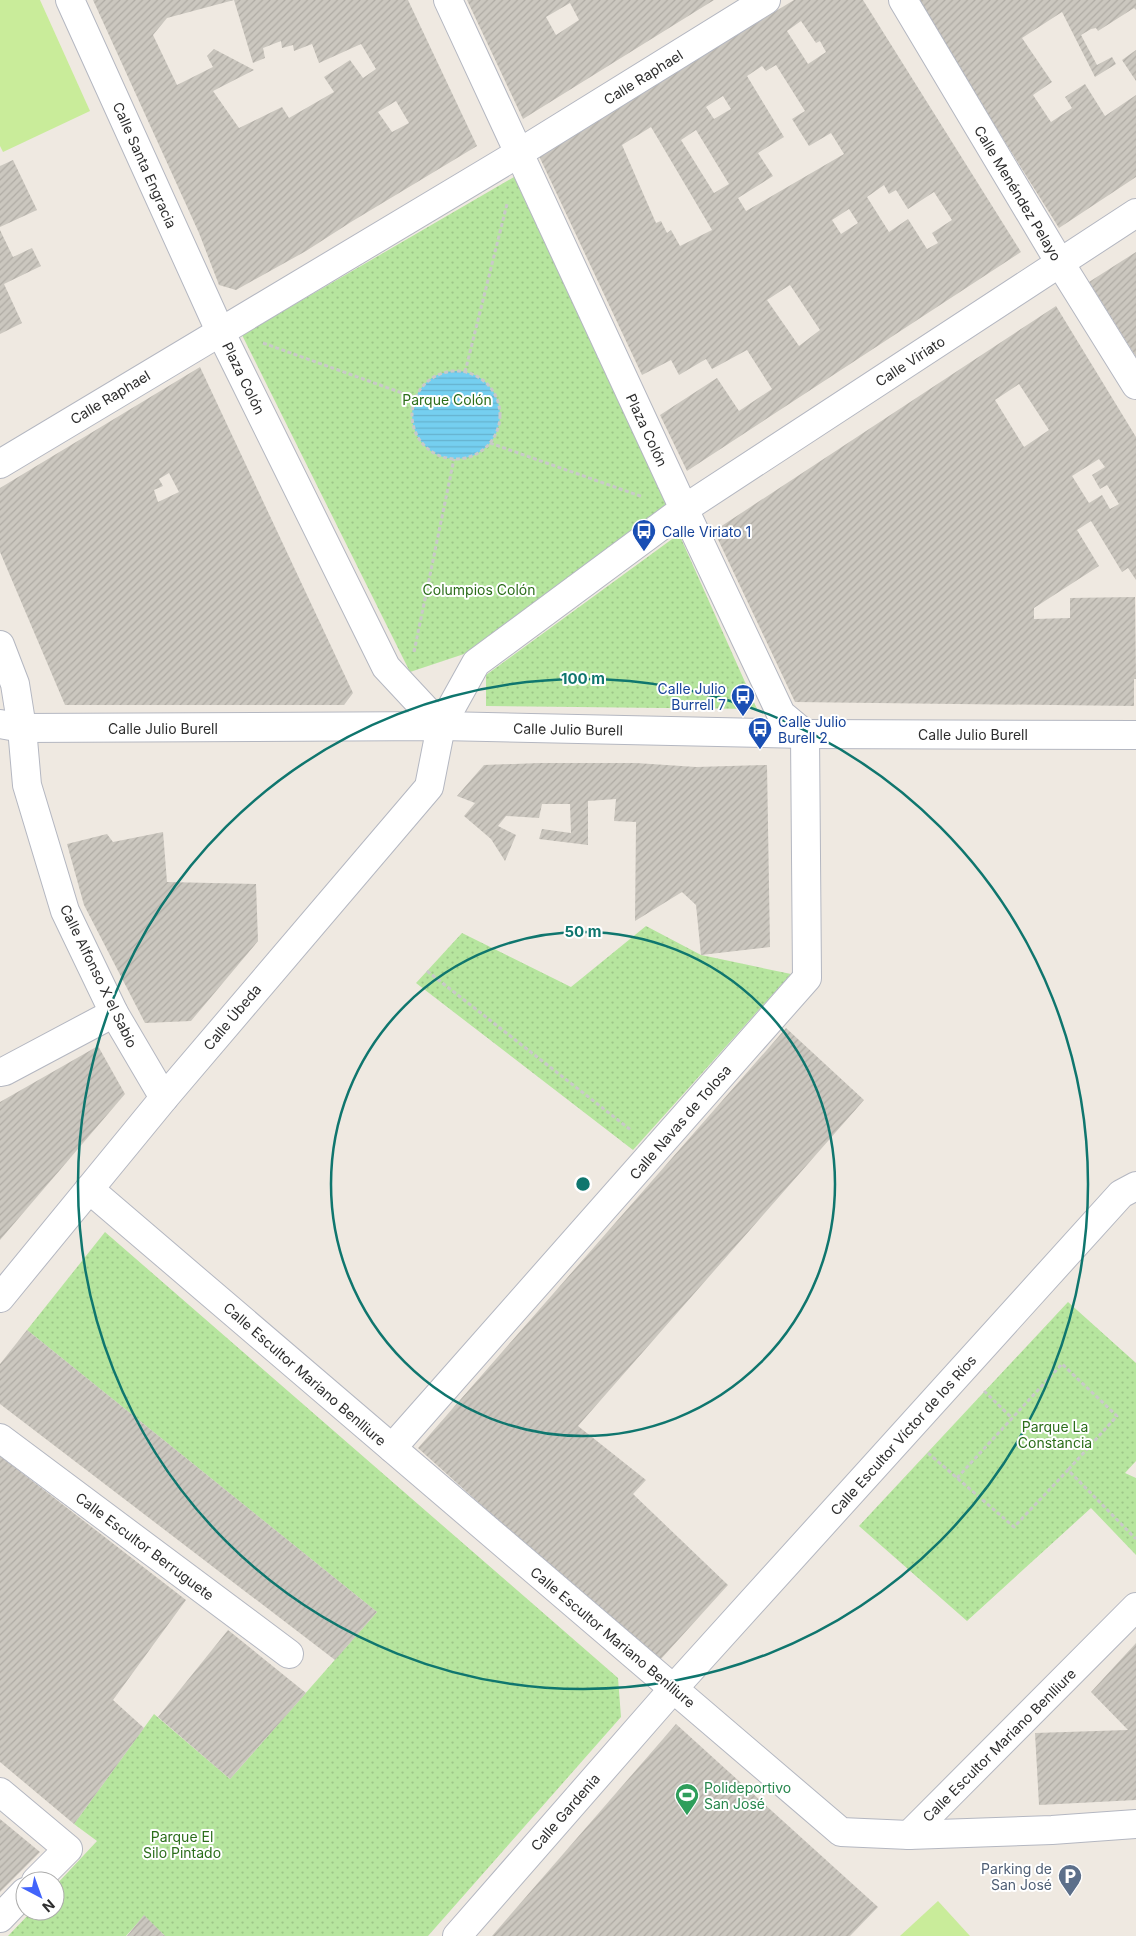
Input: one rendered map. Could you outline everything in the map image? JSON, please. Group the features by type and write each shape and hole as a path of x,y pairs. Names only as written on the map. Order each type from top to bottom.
{"street":[{"name":"Calle Santa Engracia","path":"70,0 220,331"},
{"path":"448,0 519,153"},
{"name":"Calle Raphael","path":"519,153 766,0"},
{"name":"Calle Menéndez Pelayo","path":"903,0 1060,263 1136,385"},
{"name":"Plaza Colón","path":"441,726 386,668 220,331 519,153 684,510 781,714 805,734"},
{"name":"Calle Viriato","path":"684,510 1136,213"},
{"name":"Calle Raphael","path":"0,464 220,331"},
{"path":"441,726 476,662 684,510"},
{"name":"Calle Alfonso X el Sabio","path":"0,646 15,684 11,726 65,911 114,1013 164,1098"},
{"name":"Calle Julio Burell","path":"11,726 441,726 805,734 1136,735"},
{"name":"Calle Úbeda","path":"0,1298 164,1098 429,786 441,726"},
{"name":"Calle Navas de Tolosa","path":"392,1448 807,978 805,734"},
{"path":"0,1072 114,1013"},
{"name":"Calle Escultor Víctor de los Ríos","path":"673,1689 1120,1194 1136,1186"},
{"name":"Calle Escultor Mariano Benlliure","path":"89,1189 841,1832 909,1835 1136,1607"},
{"name":"Calle Escultor Berruguete","path":"0,1438 290,1654"},
{"name":"Calle Gardenia","path":"457,1936 673,1689"},
{"path":"0,1792 68,1849 46,1871"},
{"path":"909,1835 1052,1830 1136,1824"},
{"path":"0,1918 15,1902"}],"path":[{"path":"465,372 509,195"},
{"path":"260,342 416,398"},
{"path":"450,371 465,372 479,377 491,387 498,401 501,416 498,431 490,443 480,452 467,458 454,459 440,456 420,440 414,427 412,413 416,398 424,386 436,376 450,371"},
{"path":"490,443 649,499"},
{"path":"414,652 454,459"},
{"path":"427,971 635,1133"},
{"path":"928,1452 957,1478 1014,1527 1117,1416 1062,1364 957,1478"},
{"path":"984,1391 1012,1418"},
{"path":"1068,1470 1136,1539"}],"green space":[{"path":"0,0 40,0 90,111 3,152 0,146"},
{"name":"Parque Colón","path":"514,177 668,505 464,654 410,672 242,335"},
{"path":"679,534 757,709 486,706 486,675"},
{"path":"646,926 701,955 791,974 633,1150 416,983 462,933 571,987"},
{"name":"Parque El Silo Pintado","path":"105,1232 618,1678 621,1717 428,1936 165,1936 144,1916 126,1936 8,1936 22,1921 65,1921 65,1875 97,1841 74,1824 154,1714 230,1779 377,1612 27,1330"},
{"name":"Parque La Constancia","path":"1068,1302 1136,1363 1136,1461 1125,1473 1136,1478 1136,1555 1091,1508 967,1621 859,1526"},
{"path":"938,1901 970,1936 900,1936"}],"water":[{"path":"456,371 473,375 487,384 496,398 500,415 496,432 487,446 473,455 456,459 439,455 425,446 416,432 412,415 416,398 425,384 439,375"}],"building":[{"path":"93,0 234,0 408,0 477,146 306,251 236,290 219,285 199,233","holes":["234,0 253,63 265,58 263,48 281,41 282,48 293,45 294,51 312,44 319,63 361,44 376,69 363,78 350,60 324,77 334,92 289,118 282,107 239,128 213,91 254,70 214,49 207,56 213,67 177,85 153,35 167,18","396,101 409,123 392,132 378,112"]},
{"path":"467,0 714,0 523,119","holes":["570,3 579,20 556,35 546,17"]},
{"path":"794,0 863,0 1021,252 687,471 660,415 717,378 739,411 772,389 747,350 712,369 706,359 679,375 671,360 642,375 539,156","holes":["801,21 816,43 820,41 826,52 808,64 787,31","776,65 805,111 792,119 809,146 831,133 844,154 746,211 738,198 773,176 758,153 784,137 747,76 762,66 766,71","723,96 731,109 714,119 706,107","651,127 712,230 680,246 671,230 667,233 661,221 656,223 622,145","696,130 729,184 714,193 681,140","884,185 889,194 896,190 908,209 934,192 952,220 932,233 938,243 927,249 908,219 889,232 867,197","849,209 858,223 841,234 832,220","790,285 820,330 799,346 767,300"]},
{"path":"916,0 1136,0 1136,10 1134,8 1098,31 1096,28 1091,29 1081,35 1097,65 1112,57 1116,64 1095,77 1062,12 1022,38 1052,82 1033,95 1051,122 1072,108 1065,97 1085,84 1105,116 1136,95 1136,177 1059,228"},
{"path":"1136,50 1136,81 1122,60"},
{"path":"13,160 37,210 0,227 0,166"},
{"path":"0,230 13,257 32,248 41,266 4,284 22,323 0,334"},
{"path":"1136,252 1136,357 1089,282"},
{"path":"1056,306 1136,437 1136,580 1128,568 1122,572 1091,521 1077,530 1099,566 1034,608 1034,619 1070,618 1070,598 1135,597 1136,679 1134,679 1134,706 795,702 714,531","holes":["1019,384 1049,430 1024,447 995,400","1099,459 1105,467 1092,475 1100,489 1107,485 1119,504 1110,509 1102,495 1089,503 1072,476"]},
{"path":"200,367 353,693 344,705 65,705 0,552 0,488","holes":["169,473 179,492 158,502 154,490 163,486 159,479"]},
{"path":"636,763 696,767 767,765 770,947 701,955 696,905 682,892 635,921 636,822 614,821 616,799 588,801 588,845 539,839 542,829 571,833 570,804 542,804 539,818 506,816 498,826 516,835 505,861 491,839 464,816 475,803 457,796 484,765"},
{"path":"163,832 167,882 256,884 258,941 191,1021 145,1023 84,905 67,844 107,834 113,842"},
{"path":"786,1028 864,1100 578,1426 646,1480 633,1494 728,1585 660,1660 559,1575 418,1448"},
{"path":"98,1046 125,1094 0,1240 0,1102"},
{"path":"27,1330 377,1612 335,1660 0,1404 0,1364"},
{"path":"0,1456 186,1600 113,1700 144,1728 74,1824 0,1762"},
{"path":"228,1630 306,1693 230,1779 158,1717"},
{"path":"1136,1643 1136,1800 1039,1805 1035,1733 1128,1730 1091,1692"},
{"name":"Polideportivo San José","path":"676,1724 878,1907 850,1936 492,1936"},
{"path":"0,1819 40,1852 21,1871 15,1871 15,1877 0,1892"},
{"path":"144,1915 165,1936 127,1936"}],"place":[{"name":"Calle Viriato 1","path":"644,552"},
{"name":"Calle Julio Burrell 7","path":"743,717"},
{"name":"Calle Julio Burell 2","path":"760,750"},
{"name":"Polideportivo San José","path":"687,1816"},
{"name":"Parking de San José","path":"1070,1897"}],"park label":[{"name":"Columpios Colón","path":"479,589"}]}
